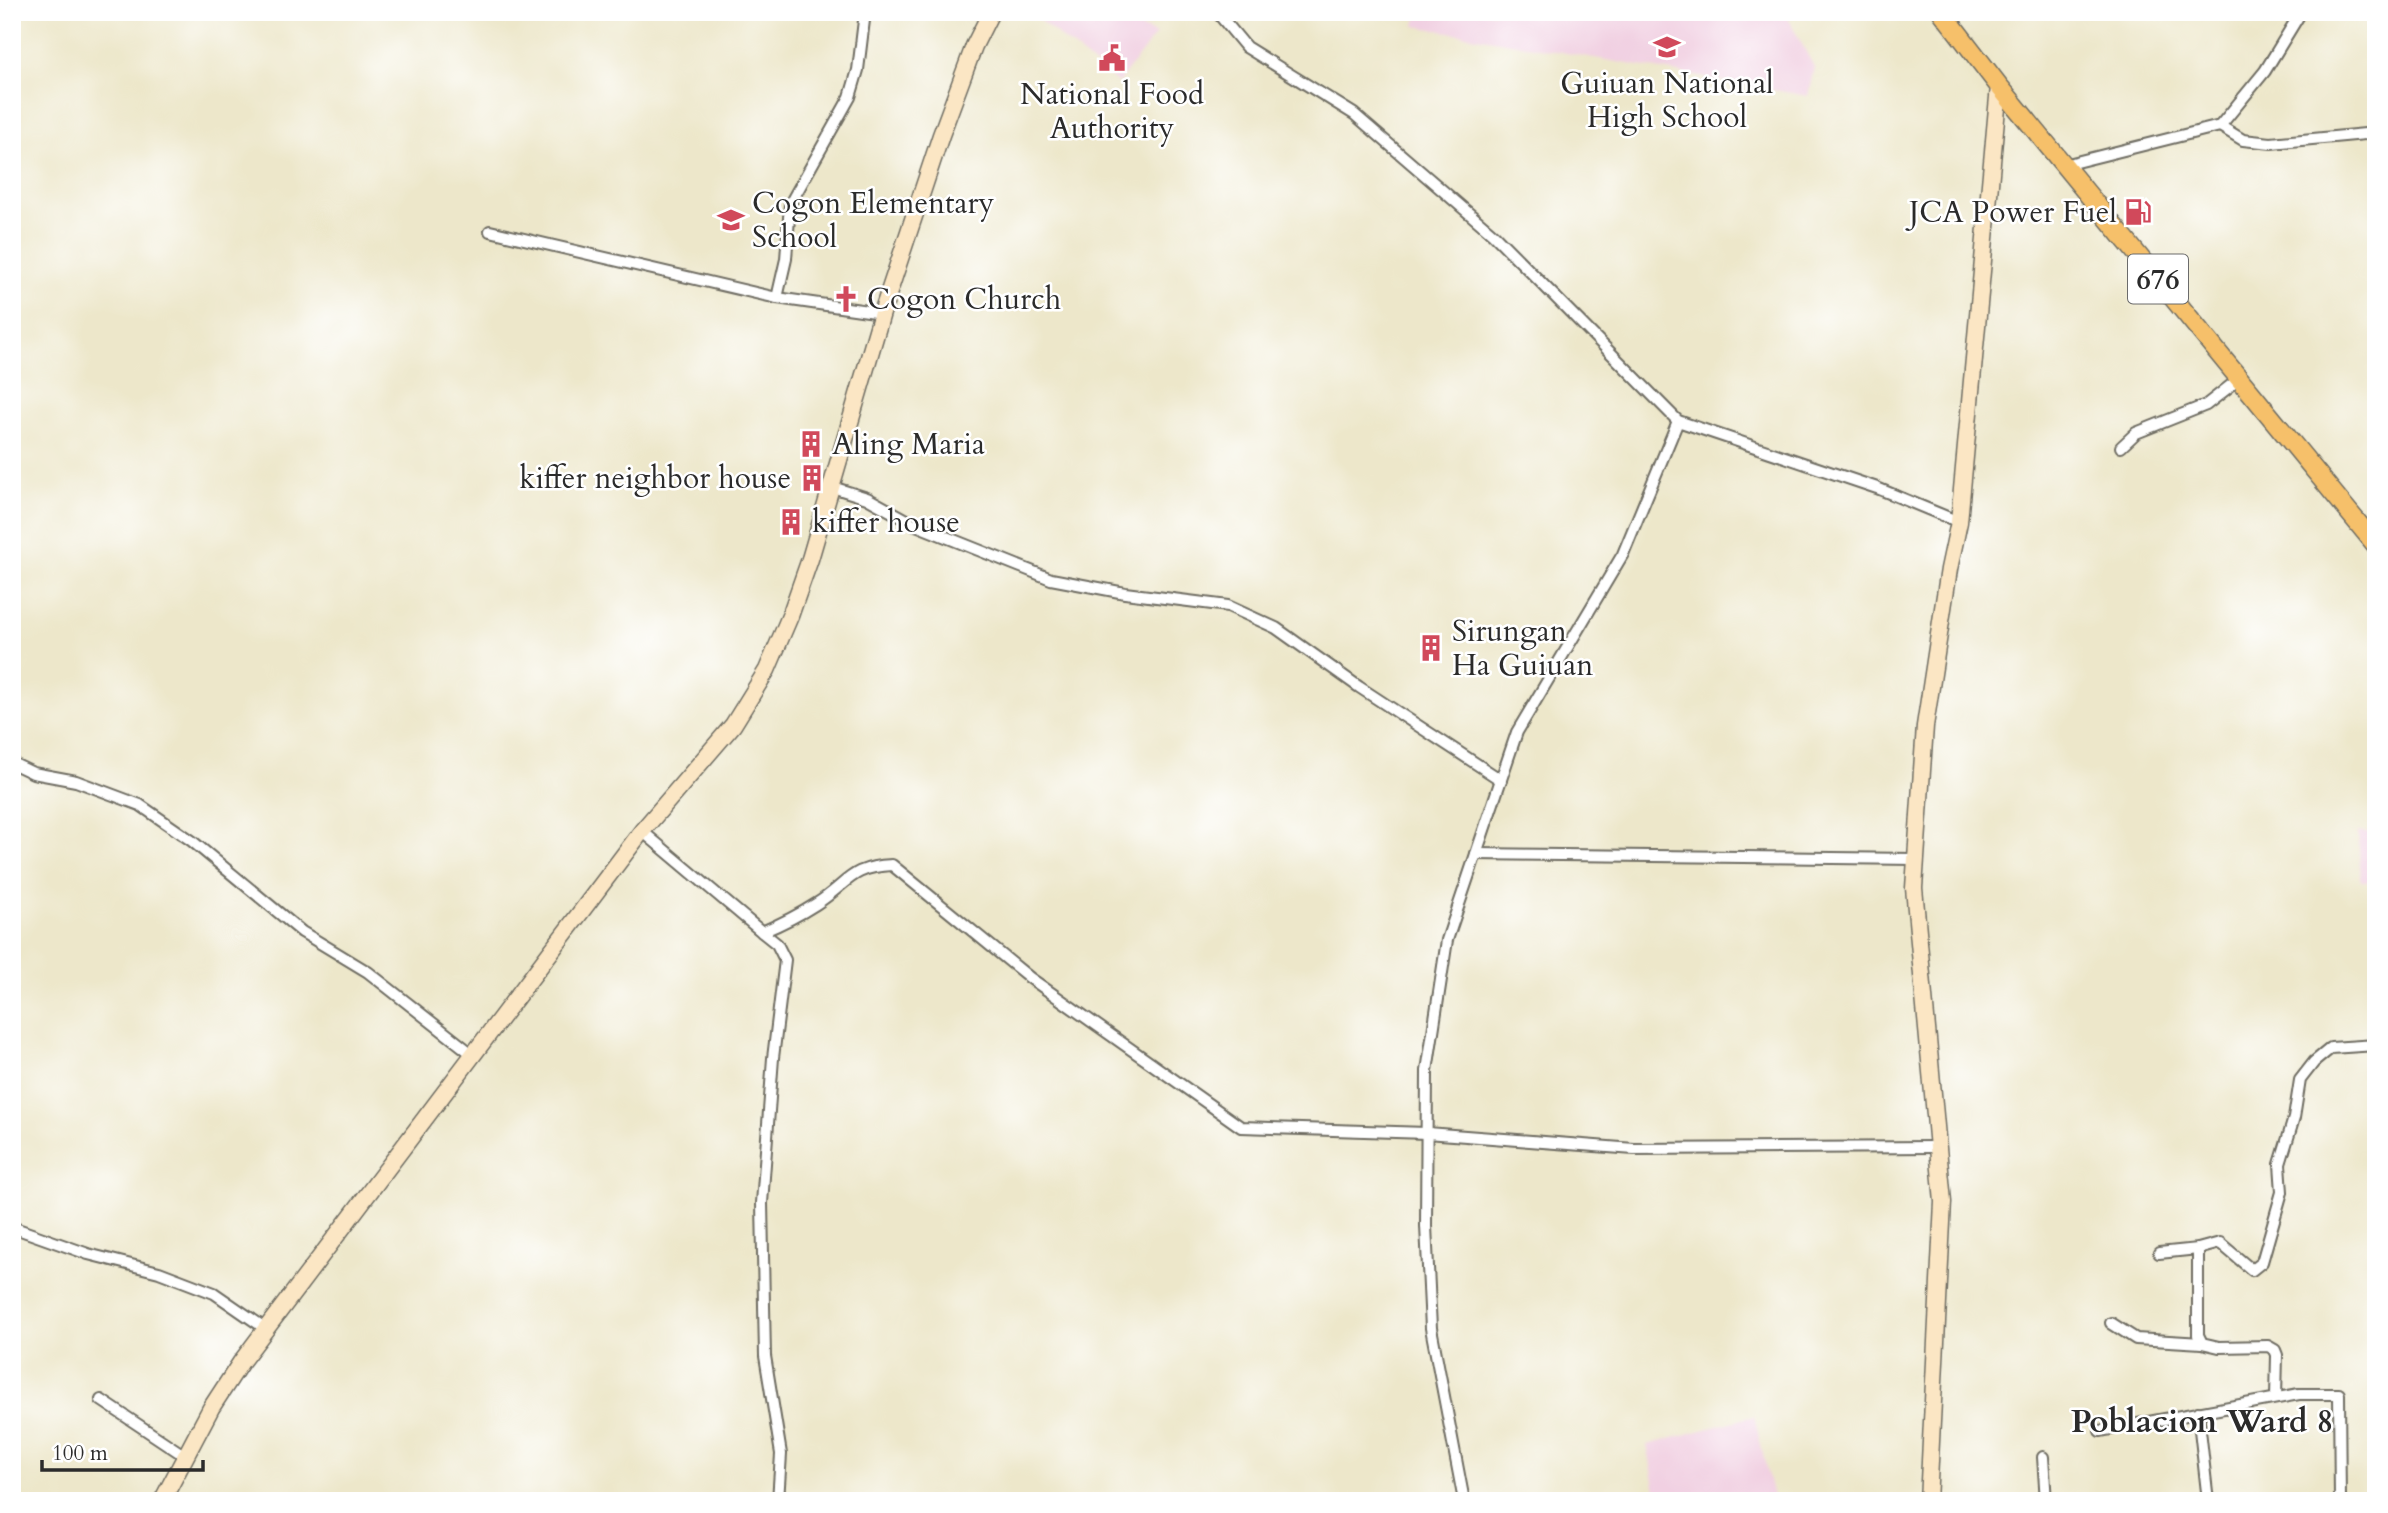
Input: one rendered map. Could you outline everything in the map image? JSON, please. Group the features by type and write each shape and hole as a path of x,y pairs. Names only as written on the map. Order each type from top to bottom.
{"main road":[{"name":"676","path":"1942,12 1999,86 2376,545"}],"street":[{"path":"778,298 786,259 790,204 850,97 858,69 865,12"},
{"path":"162,1501 211,1408 266,1329 642,831 733,725 767,670 790,616 832,487 882,313 951,110 974,46 991,12"},
{"path":"1217,12 1246,47 1354,114 1493,234 1678,421 1877,488 1959,522"},
{"path":"2064,165 2220,126 2265,71 2301,12"},
{"path":"1928,1501 1943,1202 1914,888 1925,726 1949,569 1959,522 1999,86"},
{"path":"2220,126 2243,140 2271,143 2376,133"},
{"path":"490,231 778,298 882,313"},
{"path":"2121,447 2136,433 2206,405 2239,379"},
{"path":"1464,1501 1431,1328 1426,1226 1427,1071 1447,940 1517,733 1623,554 1678,421"},
{"path":"832,487 867,498 916,525 1051,579 1125,593 1228,606 1276,628 1359,687 1501,780"},
{"path":"12,763 33,773 76,781 139,805 203,850 303,932 368,972 472,1054"},
{"path":"642,831 777,944 785,960 773,1058 762,1203 765,1356 781,1454 778,1501"},
{"path":"1476,854 1916,859"},
{"path":"762,932 782,924 818,902 854,873 871,866 892,865 1030,978 1241,1127 1427,1133 1634,1149 1938,1147"},
{"path":"777,944 782,924"},
{"path":"2159,1253 2198,1249 2220,1243 2252,1270 2262,1262 2282,1192 2280,1164 2294,1118 2300,1080 2314,1062 2331,1048 2376,1045"},
{"path":"12,1227 88,1254 159,1272 214,1293 266,1329"},
{"path":"2198,1249 2198,1335 2202,1343"},
{"path":"2111,1323 2137,1339 2202,1343 2219,1347 2268,1346 2274,1349 2277,1355 2276,1398"},
{"path":"2100,1431 2299,1394 2339,1394 2340,1501"},
{"path":"101,1400 185,1456"},
{"path":"2198,1412 2208,1501"},
{"path":"2043,1457 2046,1501"}],"shaded area":[{"name":"National Food Authority","path":"1029,12 1104,12 1156,34 1118,83"},
{"name":"Guiuan National High School","path":"1418,12 1785,12 1814,67 1808,96 1415,26"},
{"path":"2358,832 2376,832 2376,883 2361,881"},
{"path":"1754,1416 1774,1501 1658,1501 1647,1445"}],"place":[{"name":"Guiuan National High School","path":"1667,47"},
{"name":"National Food Authority","path":"1112,58"},
{"name":"JCA Power Fuel","path":"2138,212"},
{"name":"Cogon Elementary School","path":"731,220"},
{"name":"Cogon Church","path":"846,299"},
{"name":"Aling Maria","path":"811,444"},
{"name":"kiffer neighbor house","path":"812,478"},
{"name":"kiffer house","path":"791,522"},
{"name":"Sirungan Ha Guiuan","path":"1431,648"}],"district":[{"name":"Poblacion Ward 8","path":"2202,1420"}]}
